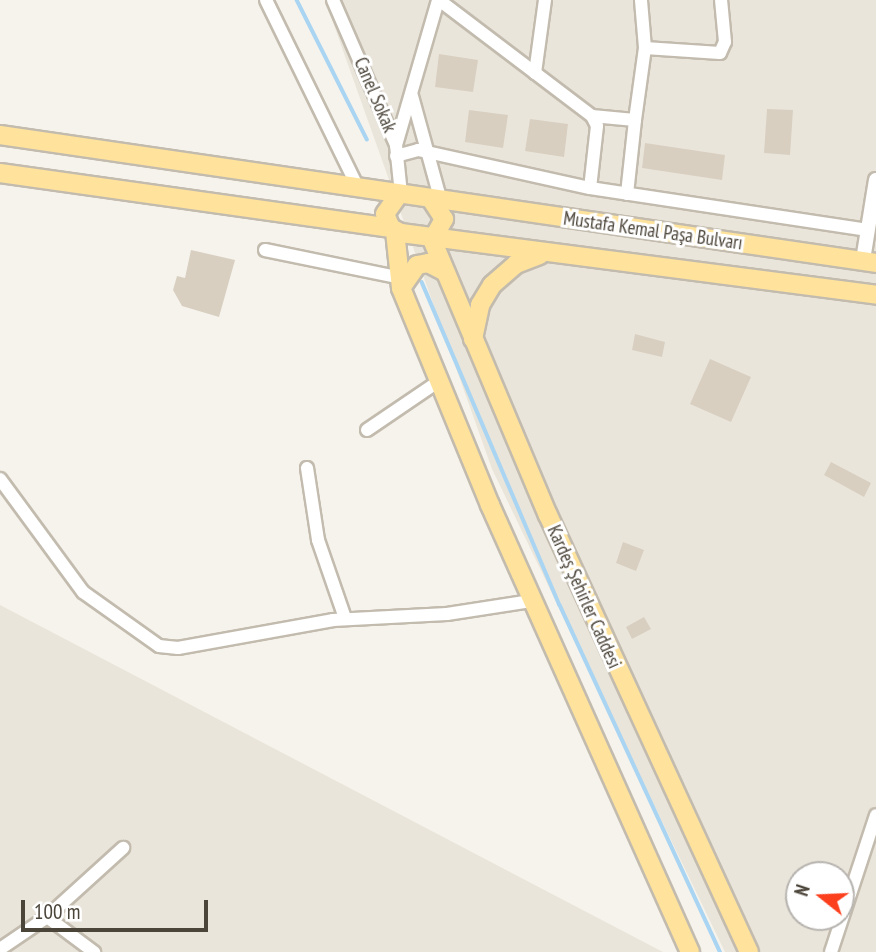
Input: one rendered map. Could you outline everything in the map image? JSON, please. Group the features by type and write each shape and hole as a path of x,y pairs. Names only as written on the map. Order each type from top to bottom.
{"main road":[{"path":"0,135 357,186 436,200 444,219 432,237 0,173"},
{"path":"400,194 386,208 393,230 399,282 531,601 690,952"},
{"name":"Mustafa Kemal Paşa Bulvarı","path":"436,200 870,261"},
{"name":"Mustafa Kemal Paşa Bulvarı","path":"432,237 876,295"},
{"name":"Kardeş Şehirler Caddesi","path":"432,237 473,339 668,784 749,952"},
{"path":"473,339 480,305 492,285 516,264 546,254"},
{"path":"399,282 417,265 428,263 444,271"}],"street":[{"path":"266,0 357,186"},
{"name":"Canel Sokak","path":"333,0 380,103 396,151 400,194"},
{"path":"590,188 597,126 592,116 439,0 396,151 404,150 590,188 868,230"},
{"path":"535,73 545,0"},
{"path":"627,194 645,48 641,0"},
{"path":"645,48 720,53 725,42 721,0"},
{"path":"380,103 402,109 411,99"},
{"path":"411,99 431,156 436,200"},
{"path":"592,116 635,120"},
{"path":"870,261 868,230 876,180"},
{"path":"265,250 399,282"},
{"path":"367,430 439,381"},
{"path":"307,468 318,540 345,618"},
{"path":"0,479 83,592 152,643 178,648 345,618 447,614 531,601"},
{"path":"831,952 876,815"},
{"path":"0,949 47,917 123,848"},
{"path":"47,917 94,952"}],"shaded area":[{"path":"325,0 876,0 876,952 725,952 492,469"},
{"path":"0,605 663,952 0,952"}],"building":[{"path":"439,54 478,60 473,92 435,87"},
{"path":"767,109 793,110 790,155 764,153"},
{"path":"469,110 508,115 503,148 465,142"},
{"path":"530,119 568,124 564,157 525,151"},
{"path":"645,143 725,155 722,180 642,168"},
{"path":"191,250 235,260 219,317 182,306 173,290 177,276 185,278"},
{"path":"635,334 665,342 662,357 632,350"},
{"path":"710,359 751,377 731,422 690,404"},
{"path":"831,462 871,483 864,497 824,475"},
{"path":"623,542 644,550 636,571 616,563"},
{"path":"644,617 651,629 632,639 626,627"}],"waterway":[{"path":"297,0 367,139"},
{"path":"422,282 560,605 720,952"}]}
